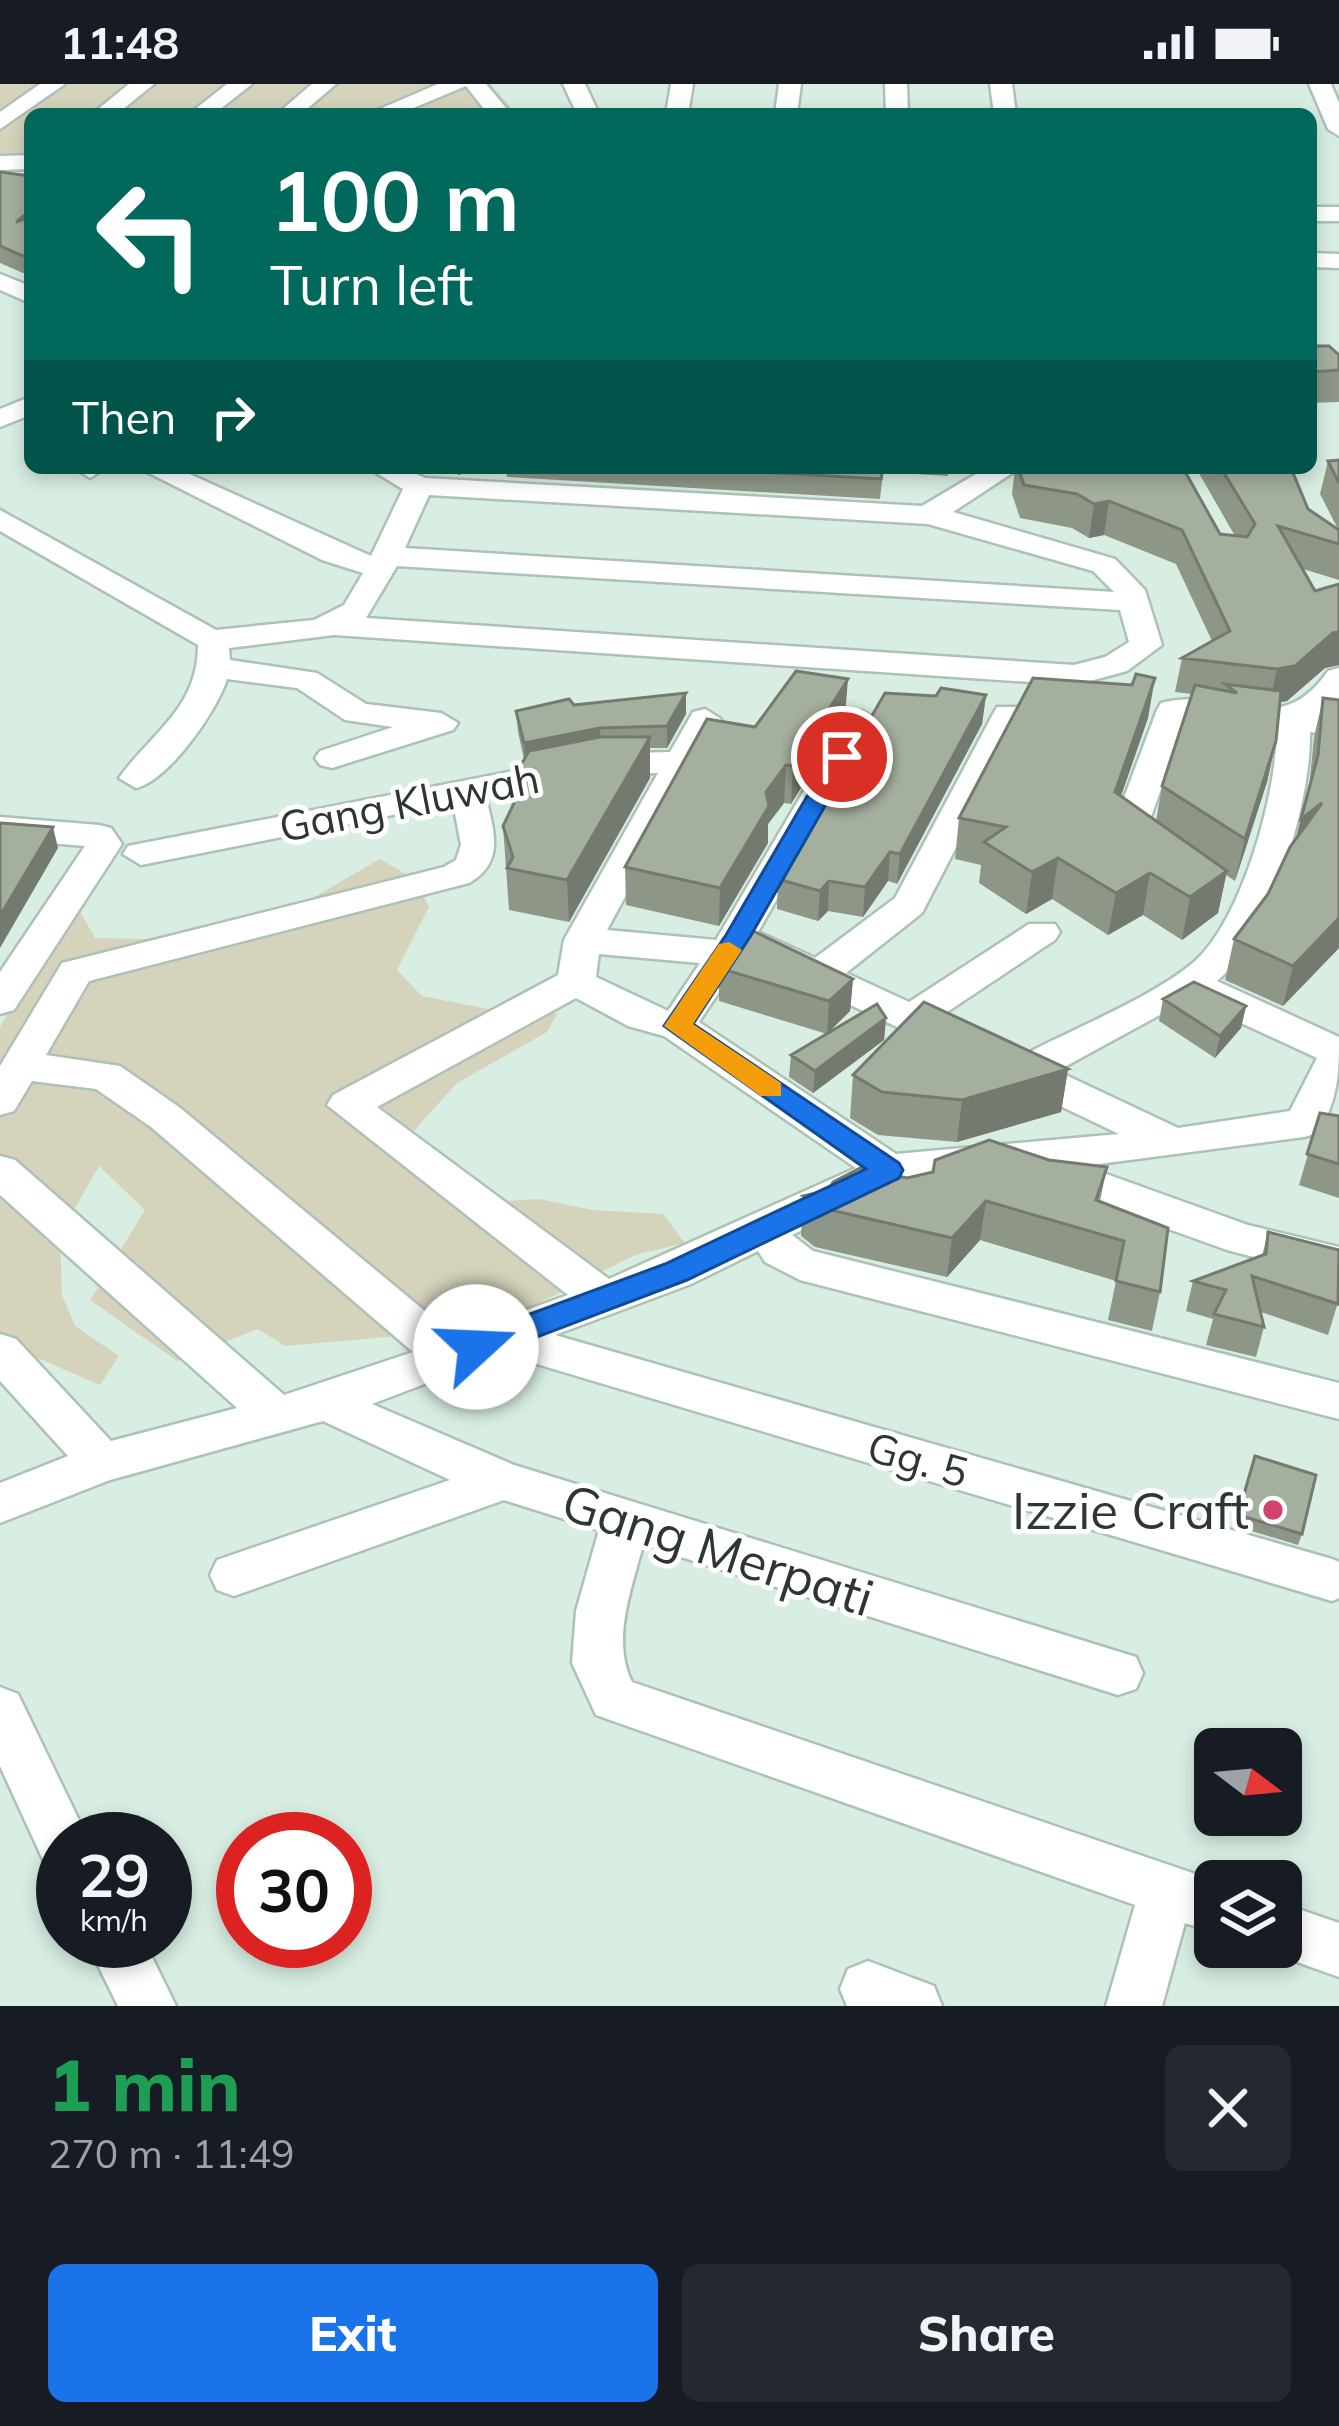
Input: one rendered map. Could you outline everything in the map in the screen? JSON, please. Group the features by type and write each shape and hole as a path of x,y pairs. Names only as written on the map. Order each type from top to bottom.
{"street":[{"path":"0,122 54,84"},
{"path":"111,108 142,84"},
{"path":"208,108 241,84"},
{"path":"295,108 325,84"},
{"path":"405,93 457,84"},
{"path":"475,84 499,108"},
{"path":"1320,84 1339,129"},
{"path":"166,474 333,554 384,563 1134,602"},
{"path":"331,625 1075,675 1136,656 1146,645 1121,577 1104,566 1032,540 928,515 419,486 394,474"},
{"path":"928,515 996,474"},
{"path":"214,654 331,625 355,612 384,563 419,486"},
{"path":"0,519 214,654 306,680 357,713 441,723 324,771 357,713"},
{"path":"136,778 190,721 214,654"},
{"path":"1293,721 1321,705 1339,678"},
{"path":"1170,861 1130,827 1169,714 1186,707 1339,726"},
{"path":"817,976 909,905 1010,714"},
{"path":"576,982 583,940 705,719"},
{"path":"677,1026 732,945 862,721"},
{"path":"1024,1072 1188,983 1208,977 1243,928 1235,903 1291,780 1298,749 1293,721"},
{"name":"Gang Kluwah","path":"141,854 602,764 679,762"},
{"path":"10,1083 75,972 456,875 472,866 478,845 467,790"},
{"path":"0,828 99,836 104,844 0,1001"},
{"path":"910,1018 1042,932"},
{"path":"583,940 732,945 817,976 1174,1143"},
{"path":"576,982 642,1017 677,1026 889,1170"},
{"path":"576,982 347,1105 604,1299"},
{"path":"0,1503 102,1463 327,1402 604,1299 767,1230 889,1170 1321,1127 1339,1053 1188,983"},
{"path":"10,1083 106,1076 165,1117 449,1357"},
{"path":"1021,1157 1242,1240 1339,1263"},
{"path":"0,1171 274,1414"},
{"path":"767,1230 780,1251 800,1264 1339,1401"},
{"name":"Gg. 5","path":"502,1337 1333,1580"},
{"path":"0,1351 102,1463"},
{"name":"Gang Merpati","path":"327,1402 397,1439 625,1522 1118,1673"},
{"path":"234,1574 504,1480"},
{"path":"625,1522 601,1611 597,1664 614,1699 1191,1898 1134,2006"},
{"path":"0,1710 48,1812"},
{"path":"1302,1937 1339,1950"},
{"path":"128,1968 148,2006"}],"shaded area":[{"path":"0,84 490,84 512,108 24,108 24,153 0,153"},
{"path":"380,859 416,880 429,907 397,970 422,996 488,1009 518,1002 557,1014 547,1032 457,1083 403,1143 484,1202 539,1199 593,1210 663,1214 685,1243 635,1255 517,1314 410,1335 285,1346 258,1329 177,1361 90,1300 145,1210 99,1166 60,1234 62,1295 75,1326 119,1356 100,1385 0,1342 0,1027 73,899 95,938 257,941 292,910"}],"building":[{"path":"0,172 24,175 24,216 16,222 24,219 24,256 0,246"},
{"path":"1317,346 1329,346 1339,355 1339,370 1317,372"},
{"path":"1339,460 1339,483 1328,461"},
{"path":"795,474 882,474 881,479"},
{"path":"1020,474 1186,474 1220,534 1247,537 1255,524 1225,474 1293,474 1308,509 1339,530 1339,544 1278,526 1315,591 1339,584 1339,632 1295,666 1277,669 1182,658 1230,631 1182,530 1109,501 1094,504 1077,494 1024,485"},
{"path":"796,671 848,679 793,766 786,765 766,792 769,806 720,888 625,867 707,719 755,727"},
{"path":"1136,674 1155,678 1115,792 1227,871 1190,897 1150,873 1116,893 1058,858 1032,872 984,842 1006,827 959,818 1033,678 1132,685"},
{"path":"1225,684 1281,691 1276,741 1245,839 1162,786 1195,685 1237,693"},
{"path":"941,688 986,695 900,854 890,852 865,887 829,881 820,891 778,879 885,693 936,696"},
{"path":"686,693 667,726 600,728 524,743 516,711 569,699 574,705"},
{"path":"1323,698 1339,700 1339,918 1293,966 1234,939 1268,894 1290,847 1322,803 1301,819 1318,755"},
{"path":"600,737 650,737 567,880 507,868 513,857 503,826 516,799 510,784 529,751"},
{"path":"0,824 53,827 0,916"},
{"path":"747,928 853,979 829,1001 719,968"},
{"path":"1194,982 1246,1006 1220,1036 1163,999"},
{"path":"924,1002 1068,1069 962,1100 882,1092 853,1075"},
{"path":"877,1004 886,1018 815,1071 791,1055"},
{"path":"1320,1113 1339,1116 1339,1164 1307,1154"},
{"path":"989,1140 1049,1160 1107,1167 1096,1200 1168,1228 1160,1292 1116,1281 1124,1241 986,1201 952,1238 818,1207 803,1196 829,1190 833,1182 860,1168 907,1178 933,1172 935,1160"},
{"path":"1268,1232 1339,1250 1338,1304 1252,1276 1264,1327 1214,1314 1226,1290 1193,1281 1266,1254"},
{"name":"Izzie Craft","path":"1255,1456 1316,1475 1302,1534 1238,1515"}],"slow traffic":[{"path":"729,950 677,1026 771,1089"}],"place":[{"name":"Izzie Craft","path":"1273,1510"}],"route":[{"path":"476,1347 676,1272 889,1170 677,1026 737,937 842,757"}]}
